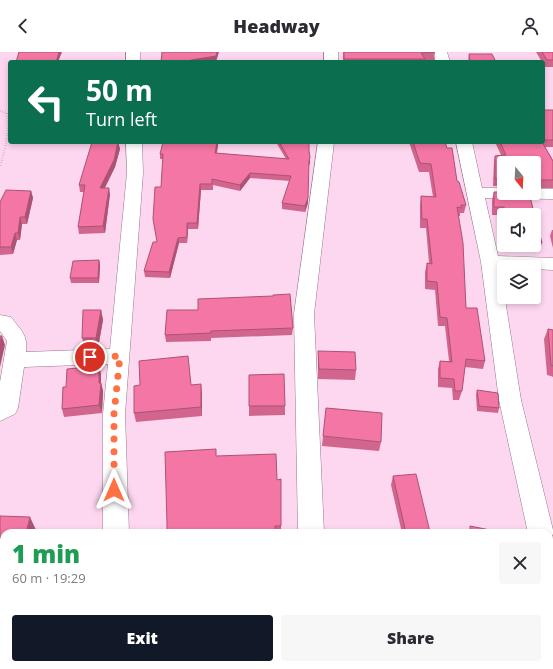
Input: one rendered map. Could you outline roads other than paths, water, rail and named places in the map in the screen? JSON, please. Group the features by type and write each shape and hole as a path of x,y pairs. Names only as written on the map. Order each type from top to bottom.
{"street":[{"path":"116,529 114,414 135,173 134,144"},
{"path":"311,529 304,314 326,144"},
{"path":"464,144 490,262 510,400 540,529"},
{"path":"475,193 553,194"},
{"path":"490,262 553,264"},
{"path":"0,322 4,322 17,340 7,408 0,412"},
{"path":"14,360 120,356"}]}
